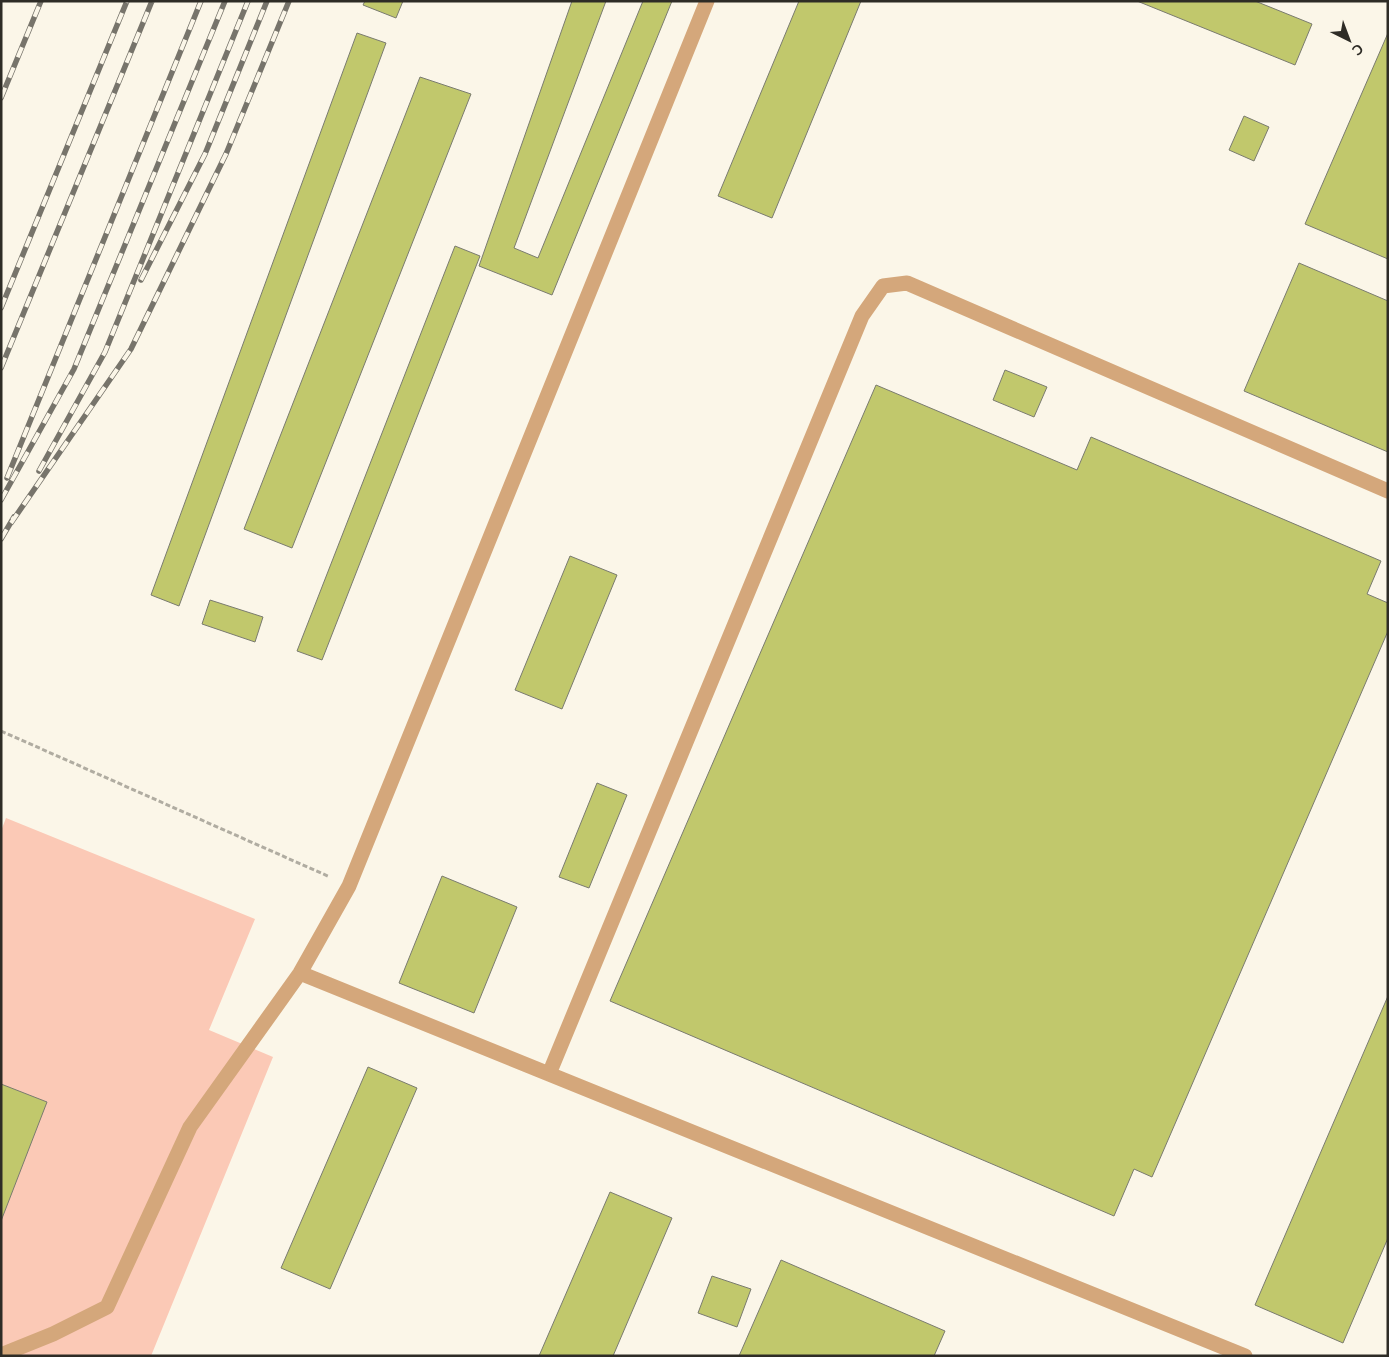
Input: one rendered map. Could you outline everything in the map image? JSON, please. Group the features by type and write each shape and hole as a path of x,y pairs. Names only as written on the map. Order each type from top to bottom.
{"lane":[{"path":"1,1355 53,1334 107,1307 190,1127 300,973 349,886 707,1"},
{"path":"549,1074 862,316 883,286 907,283 1388,491"},
{"path":"300,973 1245,1356"}],"path":[{"path":"1,732 349,886"}],"shaded area":[{"path":"6,818 255,919 209,1030 273,1057 151,1356 1,1356 1,831"}],"building":[{"path":"365,1 403,1 396,18 363,5"},
{"path":"572,1 606,1 514,248 538,258 643,1 672,1 552,295 479,266"},
{"path":"799,1 861,1 772,218 718,196"},
{"path":"1137,1 1255,1 1312,24 1295,65"},
{"path":"357,33 386,43 179,606 151,595"},
{"path":"1388,33 1388,259 1305,224"},
{"path":"420,77 471,94 292,548 244,529"},
{"path":"1244,116 1269,127 1254,161 1229,150"},
{"path":"455,246 480,256 322,660 297,651"},
{"path":"1299,263 1388,301 1388,452 1244,391"},
{"path":"1005,370 1047,387 1034,417 993,400"},
{"path":"876,385 1077,470 1091,437 1381,561 1367,594 1388,603 1388,631 1152,1177 1134,1169 1114,1216 610,1001"},
{"path":"570,556 617,575 562,709 515,690"},
{"path":"210,600 263,617 255,642 202,624"},
{"path":"597,783 627,795 589,888 559,877"},
{"path":"442,876 517,907 474,1013 399,983"},
{"path":"1388,996 1388,1238 1343,1343 1255,1305"},
{"path":"368,1067 417,1088 330,1289 281,1268"},
{"path":"1,1084 47,1102 1,1221"},
{"path":"610,1192 672,1218 613,1356 539,1356"},
{"path":"781,1260 945,1331 934,1356 739,1356"},
{"path":"712,1276 751,1289 737,1327 698,1313"}],"railway":[{"path":"1,98 41,1"},
{"path":"1,308 127,1"},
{"path":"1,368 152,1"},
{"path":"7,478 201,1"},
{"path":"1,500 74,369 225,1"},
{"path":"39,471 105,352 248,1"},
{"path":"141,280 205,154 267,1"},
{"path":"11,523 131,349 226,154 289,1"},
{"path":"1,539 14,517"}]}
